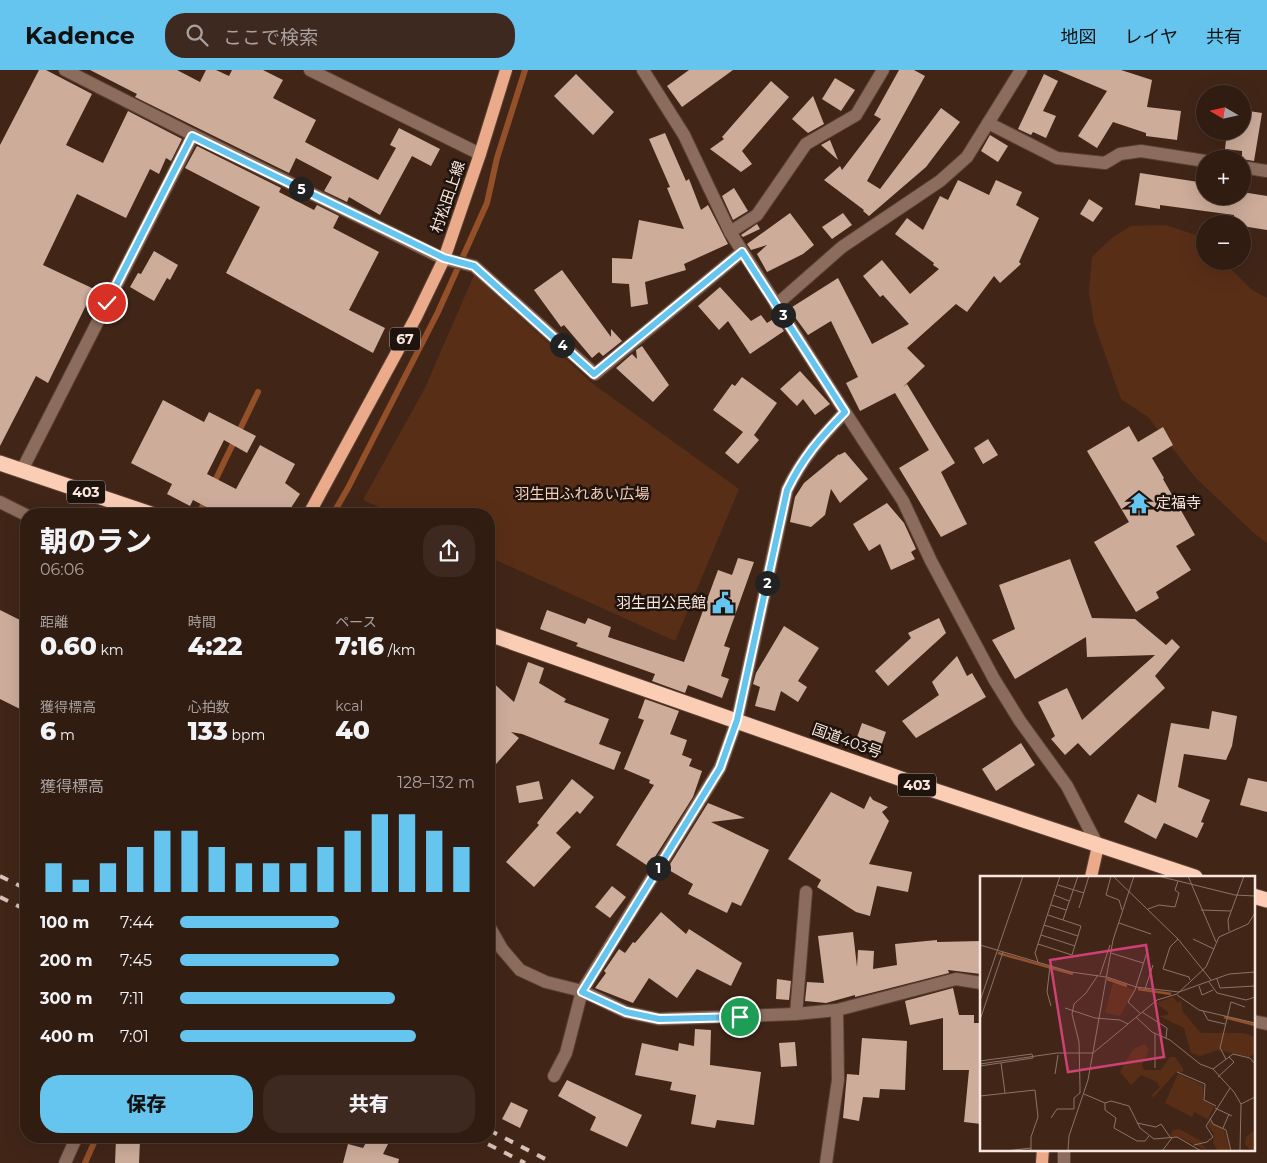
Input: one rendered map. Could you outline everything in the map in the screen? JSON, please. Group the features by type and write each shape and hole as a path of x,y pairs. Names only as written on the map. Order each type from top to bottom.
{"highway":[{"name":"403","path":"0,463 133,508"},
{"name":"国道403号","path":"495,636 927,788 1192,876"},
{"path":"1254,896 1267,900"}],"main road":[{"name":"村松田上線","path":"312,508 416,317 444,258 480,154 506,70"},
{"path":"1091,876 1098,846"},
{"path":"1042,1150 1042,1163"}],"street":[{"path":"65,70 192,136 444,258 474,266 594,374 742,252"},
{"path":"310,70 480,154"},
{"path":"643,70 684,135 730,232 903,501 931,561 994,679 1020,721 1067,786 1098,846"},
{"path":"730,232 757,215 806,144 856,115 883,70"},
{"path":"776,304 842,247 940,181 967,157 1021,70"},
{"path":"988,122 1057,158 1105,163 1120,154 1142,151 1196,160"},
{"path":"22,470 192,136"},
{"path":"1251,168 1267,171"},
{"path":"554,1076 566,1053 582,992 720,768 737,720 787,490 798,467 816,442 845,412"},
{"path":"0,502 20,512"},
{"path":"796,1014 806,892"},
{"path":"495,937 502,949 520,970 546,982 582,992 626,1012 659,1019 796,1014 837,1010 956,979 980,983"},
{"path":"826,1163 838,1080 837,1010"},
{"path":"1254,1021 1267,1024"},
{"path":"64,1163 74,1143"},
{"path":"1064,1150 1064,1163"}],"green space":[{"path":"1165,225 1196,235 1196,270 1232,270 1252,290 1267,298 1267,543 1196,478 1148,417 1121,399 1094,323 1089,292 1092,257 1113,237 1131,226"},
{"name":"羽生田ふれあい広場","path":"474,275 593,384 739,489 675,641 495,560 495,508 381,508 363,500 425,388"}],"building":[{"path":"39,70 46,70 92,94 66,145 103,163 128,111 182,139 171,161 166,158 159,174 150,169 126,218 77,194 43,265 94,289 48,383 36,376 0,446 0,145"},
{"path":"90,70 177,70 200,82 206,70 216,70 229,76 232,70 263,70 283,80 273,98 316,120 305,142 378,180 396,148 390,145 399,128 440,149 431,166 412,156 380,215 349,197 347,202 324,191 332,177 296,158 289,173 135,97 137,94"},
{"path":"689,70 733,70 682,107 667,86"},
{"path":"899,70 914,70 925,76 867,181 880,189 941,108 960,122 926,167 869,216 864,210 824,180 840,166 842,170 881,119 874,115"},
{"path":"1057,70 1121,70 1152,80 1147,107 1181,111 1177,140 1146,136 1146,133 1113,122 1097,148 1078,136 1107,91"},
{"path":"576,74 614,112 593,135 554,96"},
{"path":"1044,74 1058,81 1043,111 1056,116 1046,138 1033,132 1031,135 1018,129"},
{"path":"835,78 855,90 841,111 822,99"},
{"path":"771,81 789,97 742,151 752,164 741,172 710,149 724,139 722,137"},
{"path":"813,96 824,124 808,133 792,119"},
{"path":"1251,111 1262,113 1254,161 1251,160 1251,150 1225,149 1226,140 1251,140"},
{"path":"665,133 686,181 689,179 701,210 708,205 728,244 684,264 686,270 645,282 648,304 631,307 629,284 612,283 612,258 632,259 639,220 684,229 667,188 670,187 649,139"},
{"path":"990,135 1008,146 998,162 981,151"},
{"path":"830,140 838,160 821,145"},
{"path":"197,146 281,188 279,192 314,210 317,205 339,216 333,228 379,252 349,310 385,328 373,353 226,273 260,207 185,168"},
{"path":"1140,173 1196,182 1196,205 1251,205 1251,193 1267,196 1267,230 1251,227 1251,215 1234,215 1160,205 1160,209 1135,205"},
{"path":"958,180 989,195 996,180 1022,192 1016,205 1039,218 1019,262 1021,264 1000,283 994,276 967,312 956,304 907,348 925,366 903,387 907,384 955,463 941,472 967,524 941,537 899,468 929,450 895,393 860,411 846,383 858,377 831,321 808,335 789,309 838,278 872,344 909,324 883,295 880,297 863,276 882,260 910,294 939,269 933,265 934,263 895,234 907,218 923,230 940,196 948,200"},
{"path":"734,188 748,211 733,220 722,196"},
{"path":"1089,199 1103,208 1093,222 1080,214"},
{"path":"790,213 814,245 803,254 767,272 757,254 767,245 751,250 747,244"},
{"path":"843,213 852,225 832,239 822,227"},
{"path":"757,224 760,229 743,237 741,235"},
{"path":"154,251 178,265 170,280 167,278 154,301 130,287 138,273 141,274"},
{"path":"562,270 611,337 611,329 622,341 603,356 599,352 592,358 564,325 561,327 534,290"},
{"path":"720,287 751,321 761,315 767,323 775,318 784,331 750,354 728,321 719,330 698,306"},
{"path":"642,346 669,385 653,402 616,368 632,354 637,359 636,350"},
{"path":"800,371 830,404 815,415 803,399 797,406 780,389"},
{"path":"742,377 777,403 754,435 759,440 738,464 725,453 743,432 713,410 732,384 735,386"},
{"path":"163,400 204,422 209,412 256,436 247,453 224,440 207,474 236,489 260,445 295,464 285,483 300,494 291,508 208,508 193,500 190,506 167,494 172,484 131,463"},
{"name":"定福寺","path":"1129,426 1138,442 1163,427 1173,445 1152,458 1195,535 1176,546 1191,570 1156,592 1159,598 1136,612 1094,542 1129,522 1087,451"},
{"path":"988,439 998,455 983,464 974,448"},
{"path":"845,452 868,479 840,503 831,489 825,515 811,527 790,522 795,497 804,483 839,454"},
{"path":"887,503 904,523 916,549 911,552 915,559 891,570 880,544 869,551 853,524"},
{"path":"738,558 754,562 724,646 730,648 721,676 729,679 722,698 688,685 685,693 652,681 655,674 576,646 578,643 540,629 547,610 585,624 588,618 611,627 608,637 684,662 718,570 732,575"},
{"path":"1070,559 1092,618 1135,619 1166,645 1172,639 1180,647 1155,676 1165,688 1090,756 1078,743 1065,755 1051,739 1055,736 1038,702 1067,688 1082,720 1155,655 1087,657 1086,637 1015,679 992,640 1015,629 999,585"},
{"path":"0,610 20,620 20,709 0,699"},
{"path":"939,618 946,633 888,686 875,671 911,638 908,633"},
{"path":"784,626 819,648 798,681 807,687 798,702 781,691 775,711 755,706 760,687 753,684 756,673"},
{"path":"957,656 967,676 972,673 986,697 916,738 902,721 939,695 932,682"},
{"path":"528,662 544,668 539,683 566,699 564,702 609,719 599,744 621,752 614,770 522,734 511,732 519,738 495,765 495,685 514,702"},
{"path":"645,699 679,711 670,734 687,740 682,755 692,759 689,766 702,771 693,797 648,866 616,845 654,785 649,783 650,780 624,769 644,720 638,718"},
{"path":"1212,711 1237,716 1232,746 1226,760 1184,754 1178,787 1210,800 1201,822 1204,823 1197,838 1164,823 1156,839 1124,822 1138,794 1156,803 1171,723 1209,729"},
{"path":"862,723 886,732 880,749 856,740"},
{"path":"1021,743 1035,765 996,791 982,769"},
{"path":"1248,778 1267,782 1267,812 1240,805"},
{"path":"572,779 594,797 580,814 577,811 556,833 571,847 534,887 506,862 539,825 537,823"},
{"path":"539,781 543,799 519,803 516,786"},
{"path":"831,792 864,809 870,796 873,800 888,807 882,812 889,821 869,864 912,872 908,892 877,886 870,916 856,912 817,887 821,880 788,859"},
{"path":"708,803 745,818 711,822 769,850 741,906 732,902 727,913 688,894 693,884 667,869"},
{"path":"612,886 626,897 610,918 595,907"},
{"path":"661,912 686,934 689,929 742,963 731,986 697,969 677,998 649,978 633,1003 595,988 606,973 604,971 619,949 625,953"},
{"path":"853,932 857,967 858,950 874,951 873,969 897,965 895,944 937,940 937,942 980,941 980,974 948,970 949,973 855,997 855,995 826,1003 805,1001 807,982 824,983 818,936"},
{"path":"777,979 791,981 789,1000 776,999"},
{"path":"953,988 959,1015 974,1015 974,1023 980,1023 980,1124 964,1122 969,1070 943,1070 943,1018 910,1025 905,1001"},
{"path":"695,1029 711,1030 710,1065 761,1072 754,1125 717,1120 715,1128 691,1124 696,1095 670,1090 672,1082 635,1075 642,1043 678,1051 679,1043 694,1046"},
{"path":"862,1038 907,1041 905,1090 880,1089 879,1098 863,1097 859,1121 843,1118 847,1074 859,1075"},
{"path":"795,1042 797,1066 781,1067 779,1043"},
{"path":"567,1080 642,1115 627,1147 590,1130 596,1117 558,1096"},
{"path":"511,1102 528,1110 520,1128 502,1119"},
{"path":"116,1143 140,1143 139,1163 115,1163"},
{"path":"366,1143 388,1143 383,1154 399,1159 398,1163 343,1163 348,1144 363,1148"}],"waterway":[{"path":"336,508 438,312 487,203 497,158 525,70"},
{"path":"213,485 258,392"},
{"path":"202,508 206,499"},
{"path":"85,1163 94,1143"}],"railway":[{"path":"0,876 20,886"},
{"path":"0,897 20,907"},
{"path":"495,1133 553,1163"},
{"path":"486,1143 525,1163"}],"place":[{"name":"定福寺","path":"1139,503"},
{"name":"羽生田公民館","path":"723,603"}],"route":[{"path":"107,303 192,136 444,258 474,266 594,374 742,252 845,412 816,442 798,467 787,490 737,720 720,768 582,992 626,1012 659,1019 740,1017"}]}
